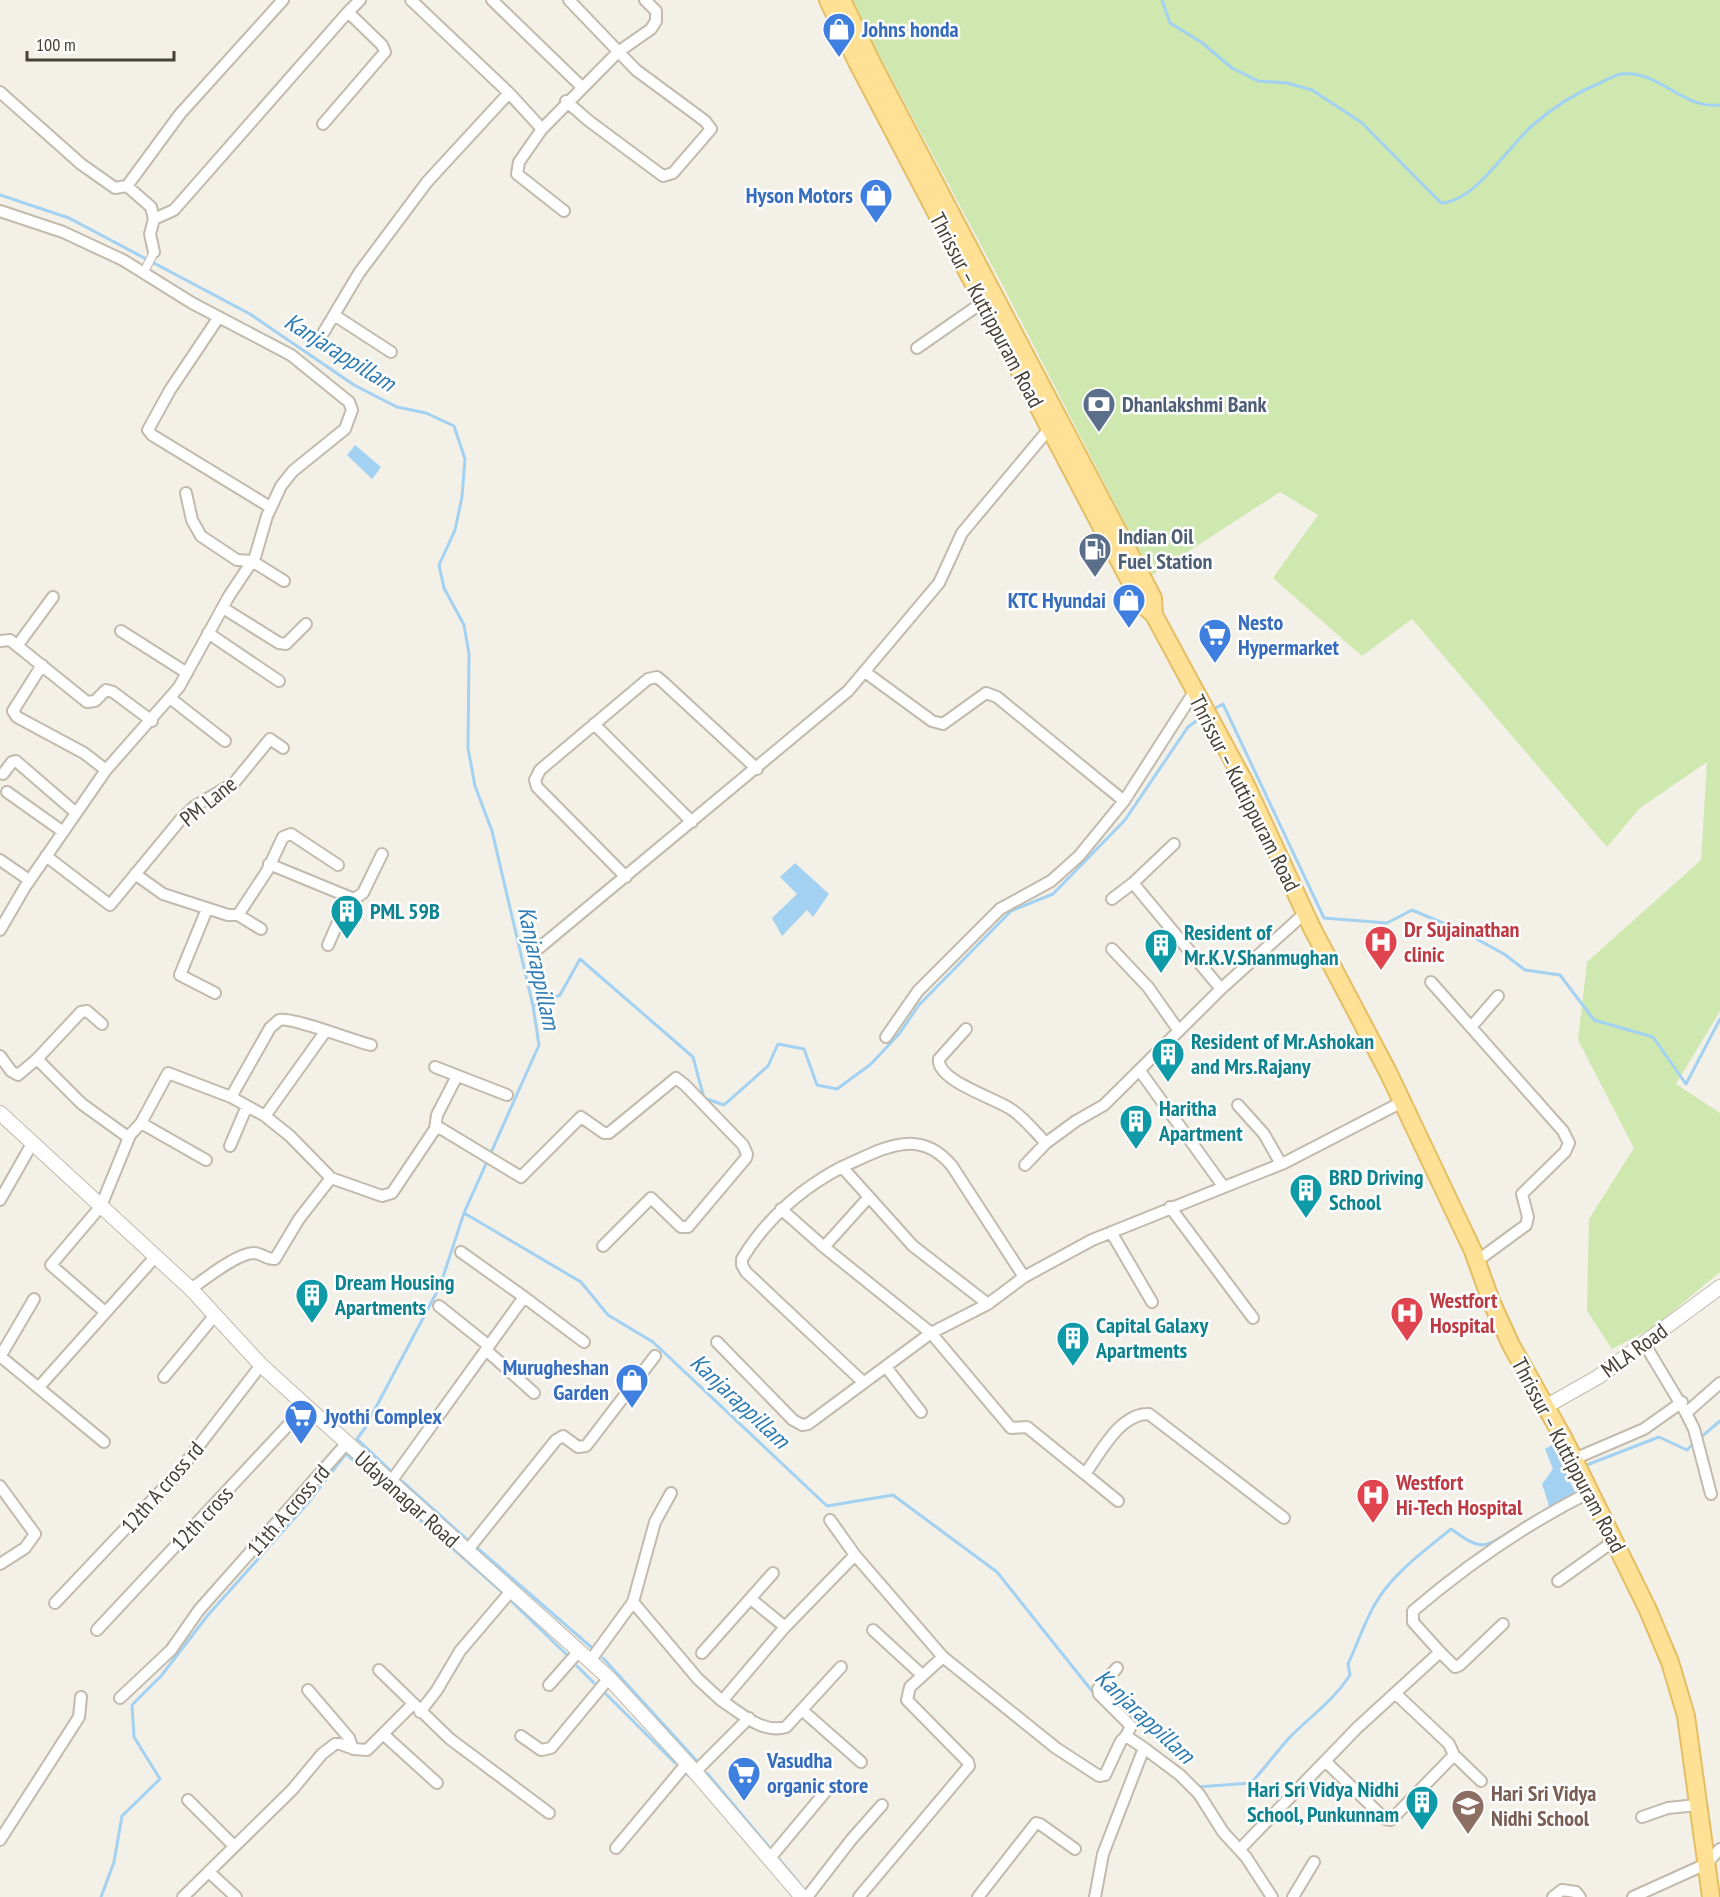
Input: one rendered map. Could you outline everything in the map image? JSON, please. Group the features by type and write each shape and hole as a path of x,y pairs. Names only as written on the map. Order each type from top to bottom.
{"main road":[{"name":"Thrissur – Kuttippuram Road","path":"828,0 857,62 1142,604 1154,615 1245,783 1305,913 1402,1102 1476,1261 1511,1345 1577,1466 1614,1541 1670,1662 1686,1716 1711,1897"},
{"name":"Thrissur – Kuttippuram Road","path":"842,0 872,63 1153,598 1154,615"}],"street":[{"path":"0,92 81,164 115,188 127,186 180,114 283,0"},
{"path":"154,219 174,210 360,0"},
{"path":"411,0 509,93 542,129"},
{"path":"492,0 582,87"},
{"path":"566,101 589,122 663,176 673,173 708,133 710,125 636,70 568,0"},
{"path":"564,212 517,174 519,162 542,129 566,101 618,52 651,29 656,21 656,11 645,0"},
{"path":"323,124 385,52 382,45 348,12"},
{"path":"319,340 359,273 427,182 509,93"},
{"path":"127,186 152,207 154,219 150,234 154,252 144,271"},
{"path":"0,211 63,232 144,271 219,316 291,355 349,402 352,410 345,429 293,471 281,486 270,507 252,561 222,608 187,673 152,721 106,770 75,812 0,930"},
{"path":"916,348 983,302"},
{"path":"334,315 391,352"},
{"path":"219,316 170,390 148,430 152,435 270,507"},
{"path":"533,953 848,691 939,583 962,533 1049,429"},
{"path":"186,493 192,520 201,536 237,560 252,561 284,581"},
{"path":"17,646 53,597"},
{"path":"222,608 279,644 286,644 306,624"},
{"path":"121,631 187,673"},
{"path":"208,633 279,681"},
{"path":"0,640 10,640 87,702 95,701 106,690 113,692 152,721"},
{"path":"42,665 13,711 17,717 84,753 106,770"},
{"path":"865,672 932,721 943,724 986,693 997,697 1124,801"},
{"path":"626,877 537,786 535,780 540,770 648,679 657,677 757,769"},
{"path":"886,1037 918,992 1000,909 1051,881 1078,856 1124,801 1194,692"},
{"path":"170,698 225,741"},
{"path":"594,724 693,822"},
{"name":"PM Lane","path":"46,856 110,905 181,819 195,806 234,783 268,740 283,748"},
{"path":"3,774 12,762 16,761 75,812"},
{"path":"7,792 62,831"},
{"path":"238,915 283,837 291,834 338,865"},
{"path":"1112,899 1133,883 1174,844"},
{"path":"269,864 349,897 359,898 382,854"},
{"path":"0,860 30,880"},
{"path":"135,874 163,894 207,909 238,915 261,929"},
{"path":"1133,883 1221,989"},
{"path":"328,945 349,897"},
{"path":"207,909 180,975 215,993"},
{"path":"1025,1165 1046,1143 1076,1121 1104,1105 1221,989 1305,913"},
{"path":"1112,949 1148,987 1179,1030"},
{"path":"1431,982 1563,1131 1569,1143 1565,1152 1522,1194 1528,1217 1526,1225 1476,1261"},
{"path":"1472,1026 1498,996"},
{"path":"0,1056 11,1071 18,1075 37,1059 81,1012 87,1011 102,1024"},
{"path":"231,1097 270,1028 279,1020 297,1021 371,1045"},
{"path":"966,1029 939,1059 942,1070 956,1082 1008,1107 1046,1143"},
{"path":"265,1116 326,1032"},
{"path":"37,1059 82,1104 125,1135 130,1135"},
{"path":"435,1067 507,1095"},
{"path":"1140,1071 1222,1186"},
{"path":"105,1312 51,1264 101,1206 130,1135 141,1123 168,1073 231,1097 265,1116 290,1136 331,1178 387,1197 435,1129 437,1115 457,1076"},
{"path":"435,1129 440,1128 521,1177 581,1116 604,1133 609,1133 676,1078 743,1145 747,1154 746,1158 688,1227 681,1227 651,1198 603,1246"},
{"path":"717,1342 793,1420 802,1425 808,1424 931,1333 988,1304 1024,1277 1111,1232 1281,1164 1402,1102"},
{"path":"1238,1105 1264,1134 1281,1164"},
{"path":"230,1146 247,1106"},
{"name":"Udayanagar Road","path":"0,1113 191,1289 261,1365 466,1552 507,1595 579,1651 609,1678 771,1857 802,1897"},
{"path":"141,1123 206,1160"},
{"path":"0,1200 33,1142"},
{"path":"863,1382 746,1272 742,1265 742,1259 759,1233 780,1209 822,1178 842,1167 899,1144 913,1143 939,1152 952,1166 1024,1277"},
{"path":"842,1167 913,1246 988,1304"},
{"path":"191,1289 245,1255 256,1253 275,1259 299,1219 331,1178"},
{"path":"824,1247 870,1197"},
{"path":"1170,1207 1253,1318"},
{"path":"780,1209 931,1333 1011,1428 1027,1427 1118,1501"},
{"path":"1111,1232 1152,1302"},
{"path":"461,1252 584,1342"},
{"path":"39,1387 156,1256"},
{"name":"MLA Road","path":"1545,1407 1598,1377 1720,1287"},
{"path":"390,1484 524,1297"},
{"path":"34,1299 0,1357 104,1442"},
{"path":"439,1306 534,1393"},
{"path":"164,1377 215,1315"},
{"path":"1644,1343 1684,1408 1697,1441 1711,1494"},
{"path":"466,1552 556,1440 563,1436 578,1447 586,1446 655,1356"},
{"name":"12th A cross rd","path":"55,1603 177,1474 261,1365"},
{"path":"886,1367 921,1412"},
{"path":"1577,1466 1684,1408 1720,1383"},
{"name":"12th cross","path":"97,1630 306,1406"},
{"path":"1085,1474 1127,1420 1137,1413 1149,1414 1284,1518"},
{"name":"11th A cross rd","path":"120,1698 171,1650 199,1610 349,1446"},
{"path":"0,1486 35,1534 25,1548 0,1564"},
{"path":"1503,1624 1460,1665 1455,1667 1413,1622 1413,1611 1451,1578 1537,1518 1590,1492"},
{"path":"590,1661 633,1602 655,1522 671,1493"},
{"path":"830,1520 855,1555 943,1657 1056,1748 1099,1776 1105,1775 1121,1741 1129,1732"},
{"path":"1558,1581 1614,1541"},
{"path":"722,1701 785,1628 855,1555"},
{"path":"702,1653 773,1573"},
{"path":"183,1897 329,1749 340,1744 354,1749 367,1750 437,1690 460,1651 507,1595"},
{"path":"751,1599 785,1628"},
{"path":"633,1602 698,1679 722,1701 758,1725 778,1729 786,1727 841,1667"},
{"path":"873,1630 922,1675"},
{"path":"549,1685 579,1651"},
{"path":"1240,1849 1325,1761 1440,1652"},
{"path":"859,1897 969,1766 942,1733 907,1700 907,1690 943,1657"},
{"path":"1117,1668 1098,1689 1099,1694 1144,1749 1180,1775 1199,1794 1223,1832 1240,1849 1272,1897"},
{"path":"379,1670 450,1739 549,1813"},
{"path":"521,1736 541,1750 550,1748 609,1678"},
{"path":"308,1690 349,1738 354,1749"},
{"path":"1395,1693 1449,1744 1454,1755 1481,1781"},
{"path":"0,1840 79,1717 81,1697"},
{"path":"802,1710 861,1762"},
{"path":"616,1848 691,1767 749,1718"},
{"path":"383,1734 437,1783"},
{"path":"1095,1897 1103,1854 1144,1749"},
{"path":"1325,1761 1385,1819 1391,1820 1454,1755"},
{"path":"771,1857 826,1791"},
{"path":"188,1800 234,1846"},
{"path":"807,1897 851,1840 882,1805"},
{"path":"1642,1817 1668,1808 1697,1805"},
{"path":"978,1897 1036,1823 1076,1849"},
{"path":"1632,1897 1706,1864 1720,1849"},
{"path":"1293,1897 1314,1862"},
{"path":"209,1872 236,1897"},
{"path":"1553,1897 1562,1890 1578,1894"}],"green space":[{"path":"850,0 1720,0 1720,1011 1676,1084 1720,1113 1720,1272 1654,1327 1612,1349 1587,1311 1589,1219 1634,1148 1578,1040 1587,962 1701,860 1707,762 1640,808 1607,847 1412,619 1362,656 1273,578 1318,515 1280,492 1152,575 1004,288"}],"water":[{"path":"355,445 381,467 372,479 347,455"},
{"path":"795,863 829,894 813,917 807,910 782,936 772,918 797,894 780,877"},
{"path":"1552,1445 1576,1494 1550,1509 1542,1484 1553,1469 1545,1449"}],"waterway":[{"path":"1162,0 1170,23 1201,42 1232,68 1258,81 1287,83 1312,90 1362,123 1441,203 1454,200 1479,183 1525,133 1550,111 1616,75 1635,74 1659,83 1694,101 1706,105 1720,105"},
{"name":"Kanjarappillam","path":"0,195 69,218 250,314 354,385 397,407 426,413 454,426 465,459 462,497 455,530 439,565 444,588 464,625 469,654 468,748 475,786 492,831 533,1006 539,1045 464,1213 581,1282 608,1315 653,1342 827,1506 893,1495 997,1572 1096,1696"},
{"path":"1214,709 1223,704 1324,918 1387,923 1412,910 1462,931 1504,954 1525,970 1560,975 1594,1020 1653,1037 1686,1084 1720,1019"},
{"path":"533,1006 560,995 580,959 693,1057 704,1098 724,1105 768,1066 778,1044 804,1049 817,1085 837,1089 871,1064 899,1034 919,1005 1011,911 1053,894 1125,820 1188,727 1199,719"},
{"path":"354,1443 365,1428 440,1286 464,1213"},
{"path":"1700,1438 1720,1421"},
{"path":"1584,1466 1659,1437 1687,1450 1695,1442"},
{"path":"357,1439 390,1470"},
{"path":"101,1897 114,1862 122,1816 160,1779 134,1737 132,1705 161,1676 208,1615 307,1504 348,1451"},
{"path":"346,1454 504,1594"},
{"path":"402,1481 471,1543"},
{"path":"1522,1524 1550,1507 1550,1504"},
{"path":"1197,1787 1251,1783 1291,1736 1344,1684 1350,1675 1348,1664 1375,1604 1399,1573 1430,1546 1451,1529 1470,1541 1482,1545 1489,1544 1514,1529"},
{"path":"475,1546 591,1647"},
{"path":"509,1599 566,1654"},
{"path":"603,1658 696,1760"},
{"path":"577,1666 594,1683"},
{"path":"606,1694 675,1763"},
{"path":"707,1773 769,1847"},
{"path":"687,1774 693,1779"},
{"path":"779,1859 799,1883"}],"place":[{"name":"Johns honda","path":"839,58"},
{"name":"Hyson Motors","path":"876,224"},
{"name":"Dhanlakshmi Bank","path":"1099,433"},
{"name":"Indian Oil Fuel Station","path":"1095,578"},
{"name":"KTC Hyundai","path":"1129,629"},
{"name":"Nesto Hypermarket","path":"1215,664"},
{"name":"PML 59B","path":"347,940"},
{"name":"Dr Sujainathan clinic","path":"1381,971"},
{"name":"Resident of Mr.K.V.Shanmughan","path":"1161,974"},
{"name":"Resident of Mr.Ashokan and Mrs.Rajany","path":"1168,1083"},
{"name":"Haritha Apartment","path":"1136,1150"},
{"name":"BRD Driving School","path":"1306,1219"},
{"name":"Dream Housing Apartments","path":"312,1324"},
{"name":"Westfort Hospital","path":"1407,1342"},
{"name":"Capital Galaxy Apartments","path":"1073,1367"},
{"name":"Murugheshan Garden","path":"632,1409"},
{"name":"Jyothi Complex","path":"301,1445"},
{"name":"Westfort Hi-Tech Hospital","path":"1373,1524"},
{"name":"Vasudha organic store","path":"744,1802"},
{"name":"Hari Sri Vidya Nidhi School, Punkunnam","path":"1422,1831"},
{"name":"Hari Sri Vidya Nidhi School","path":"1468,1835"}]}
